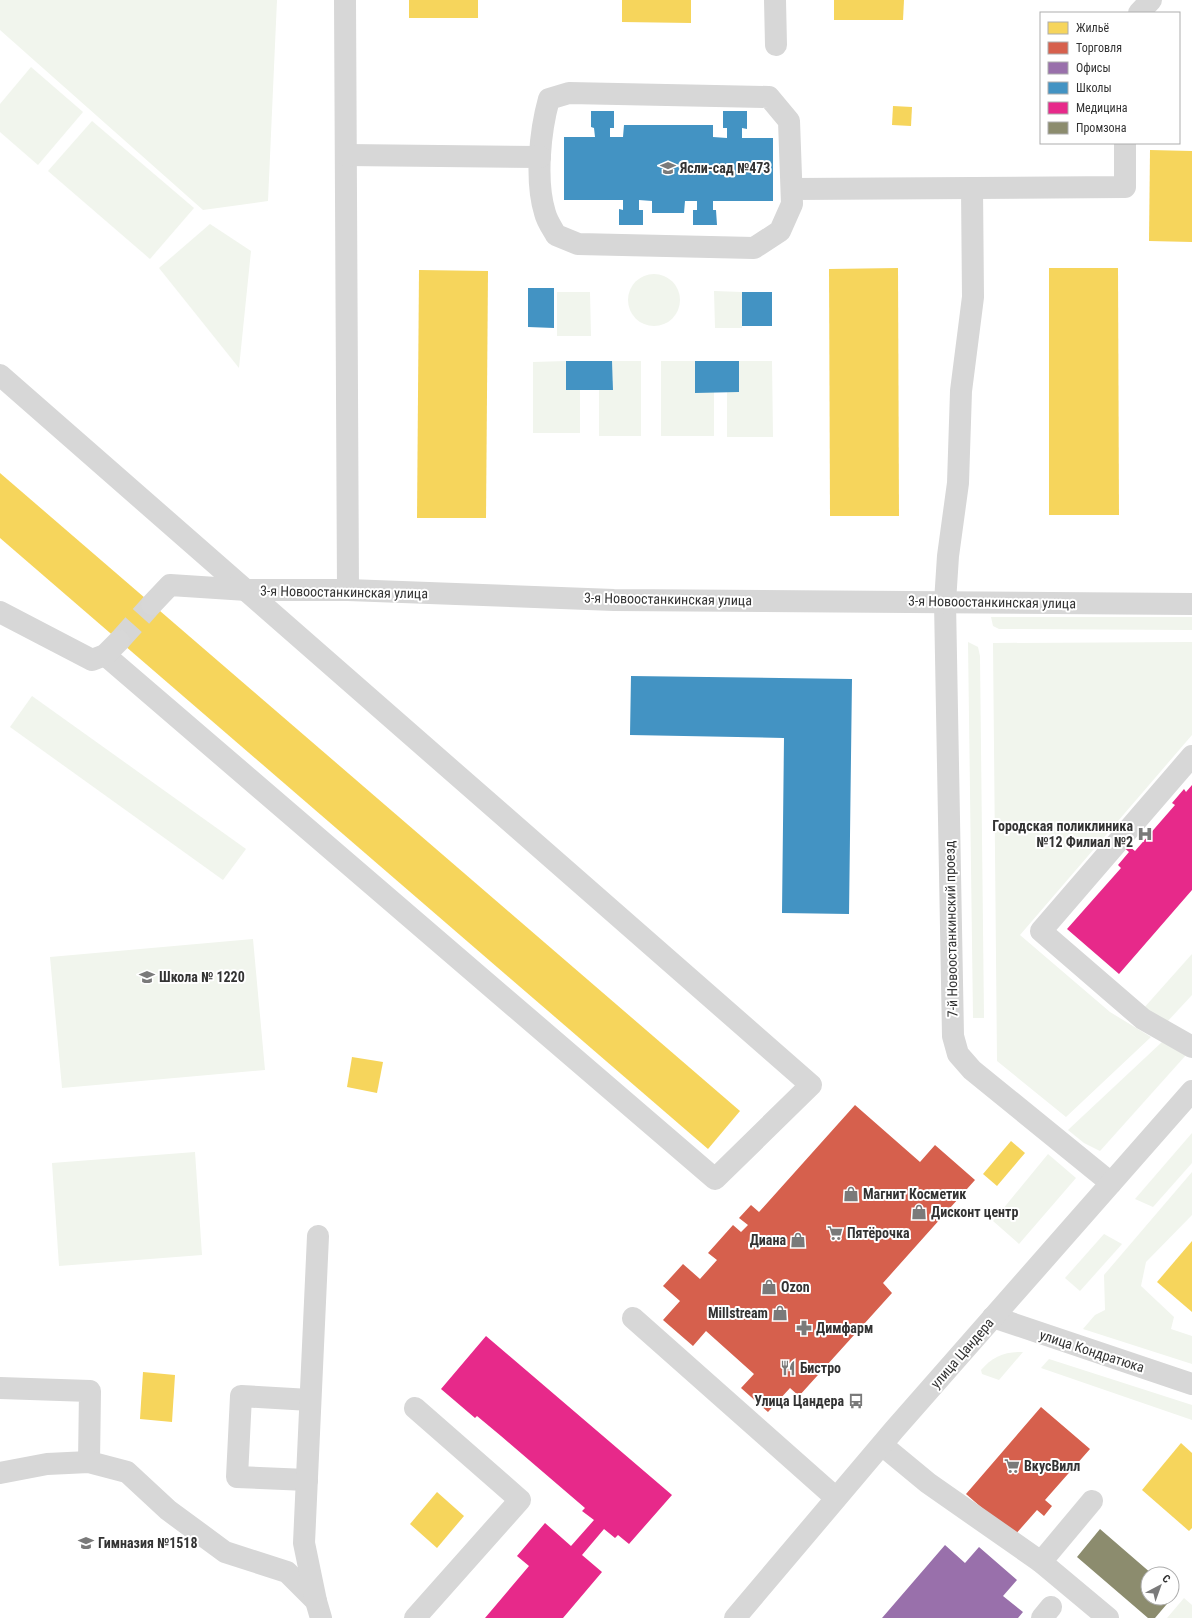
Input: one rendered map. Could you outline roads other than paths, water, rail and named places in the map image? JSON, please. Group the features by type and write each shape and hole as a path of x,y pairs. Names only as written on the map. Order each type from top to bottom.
{"street":[{"path":"345,0 348,590"},
{"path":"775,0 776,45"},
{"path":"1140,12 1151,0"},
{"path":"569,93 769,97 790,121 792,189 792,204 780,231 754,248 578,244 556,235 545,213 540,180 540,157 542,124 549,99 569,93"},
{"path":"792,189 1125,187 1125,144"},
{"path":"346,155 540,157"},
{"name":"7-й Новоостанкинский проезд","path":"972,188 973,297 960,391 958,483 948,556 945,602 954,1045 964,1063 1111,1183"},
{"path":"0,375 811,1085 715,1179 112,648 92,660 2,608"},
{"name":"3-я Новоостанкинская улица","path":"155,600 170,585 247,590 348,590 614,600 1192,604"},
{"path":"1192,756 1041,932 1143,1019 1192,1046"},
{"name":"улица Цандера","path":"735,1618 836,1498 1192,1091"},
{"path":"318,1236 304,1543 318,1610"},
{"path":"633,1318 836,1498"},
{"name":"улица Кондратюка","path":"993,1318 1192,1384"},
{"path":"0,1388 90,1391 90,1462"},
{"path":"307,1480 237,1476 241,1396 310,1400"},
{"path":"415,1408 520,1500 415,1618"},
{"path":"882,1445 928,1483 1041,1562 1108,1618"},
{"path":"0,1473 47,1464 90,1462 127,1472 168,1510 225,1552 286,1572 318,1610"},
{"path":"1041,1562 1092,1501"}],"tunnel":[{"path":"119,641 152,604"}],"place":[{"name":"Ясли-сад №473","path":"668,168"},
{"name":"Городская поликлиника №12 Филиал №2","path":"1145,834"},
{"name":"Школа № 1220","path":"147,977"},
{"name":"Магнит Косметик","path":"851,1194"},
{"name":"Дисконт центр","path":"919,1212"},
{"name":"Пятёрочка","path":"835,1233"},
{"name":"Диана","path":"798,1240"},
{"name":"Ozon","path":"769,1287"},
{"name":"Millstream","path":"780,1313"},
{"name":"Димфарм","path":"804,1328"},
{"name":"Бистро","path":"788,1368"},
{"name":"Улица Цандера","path":"856,1401"},
{"name":"ВкусВилл","path":"1012,1466"},
{"name":"Гимназия №1518","path":"86,1543"}]}
